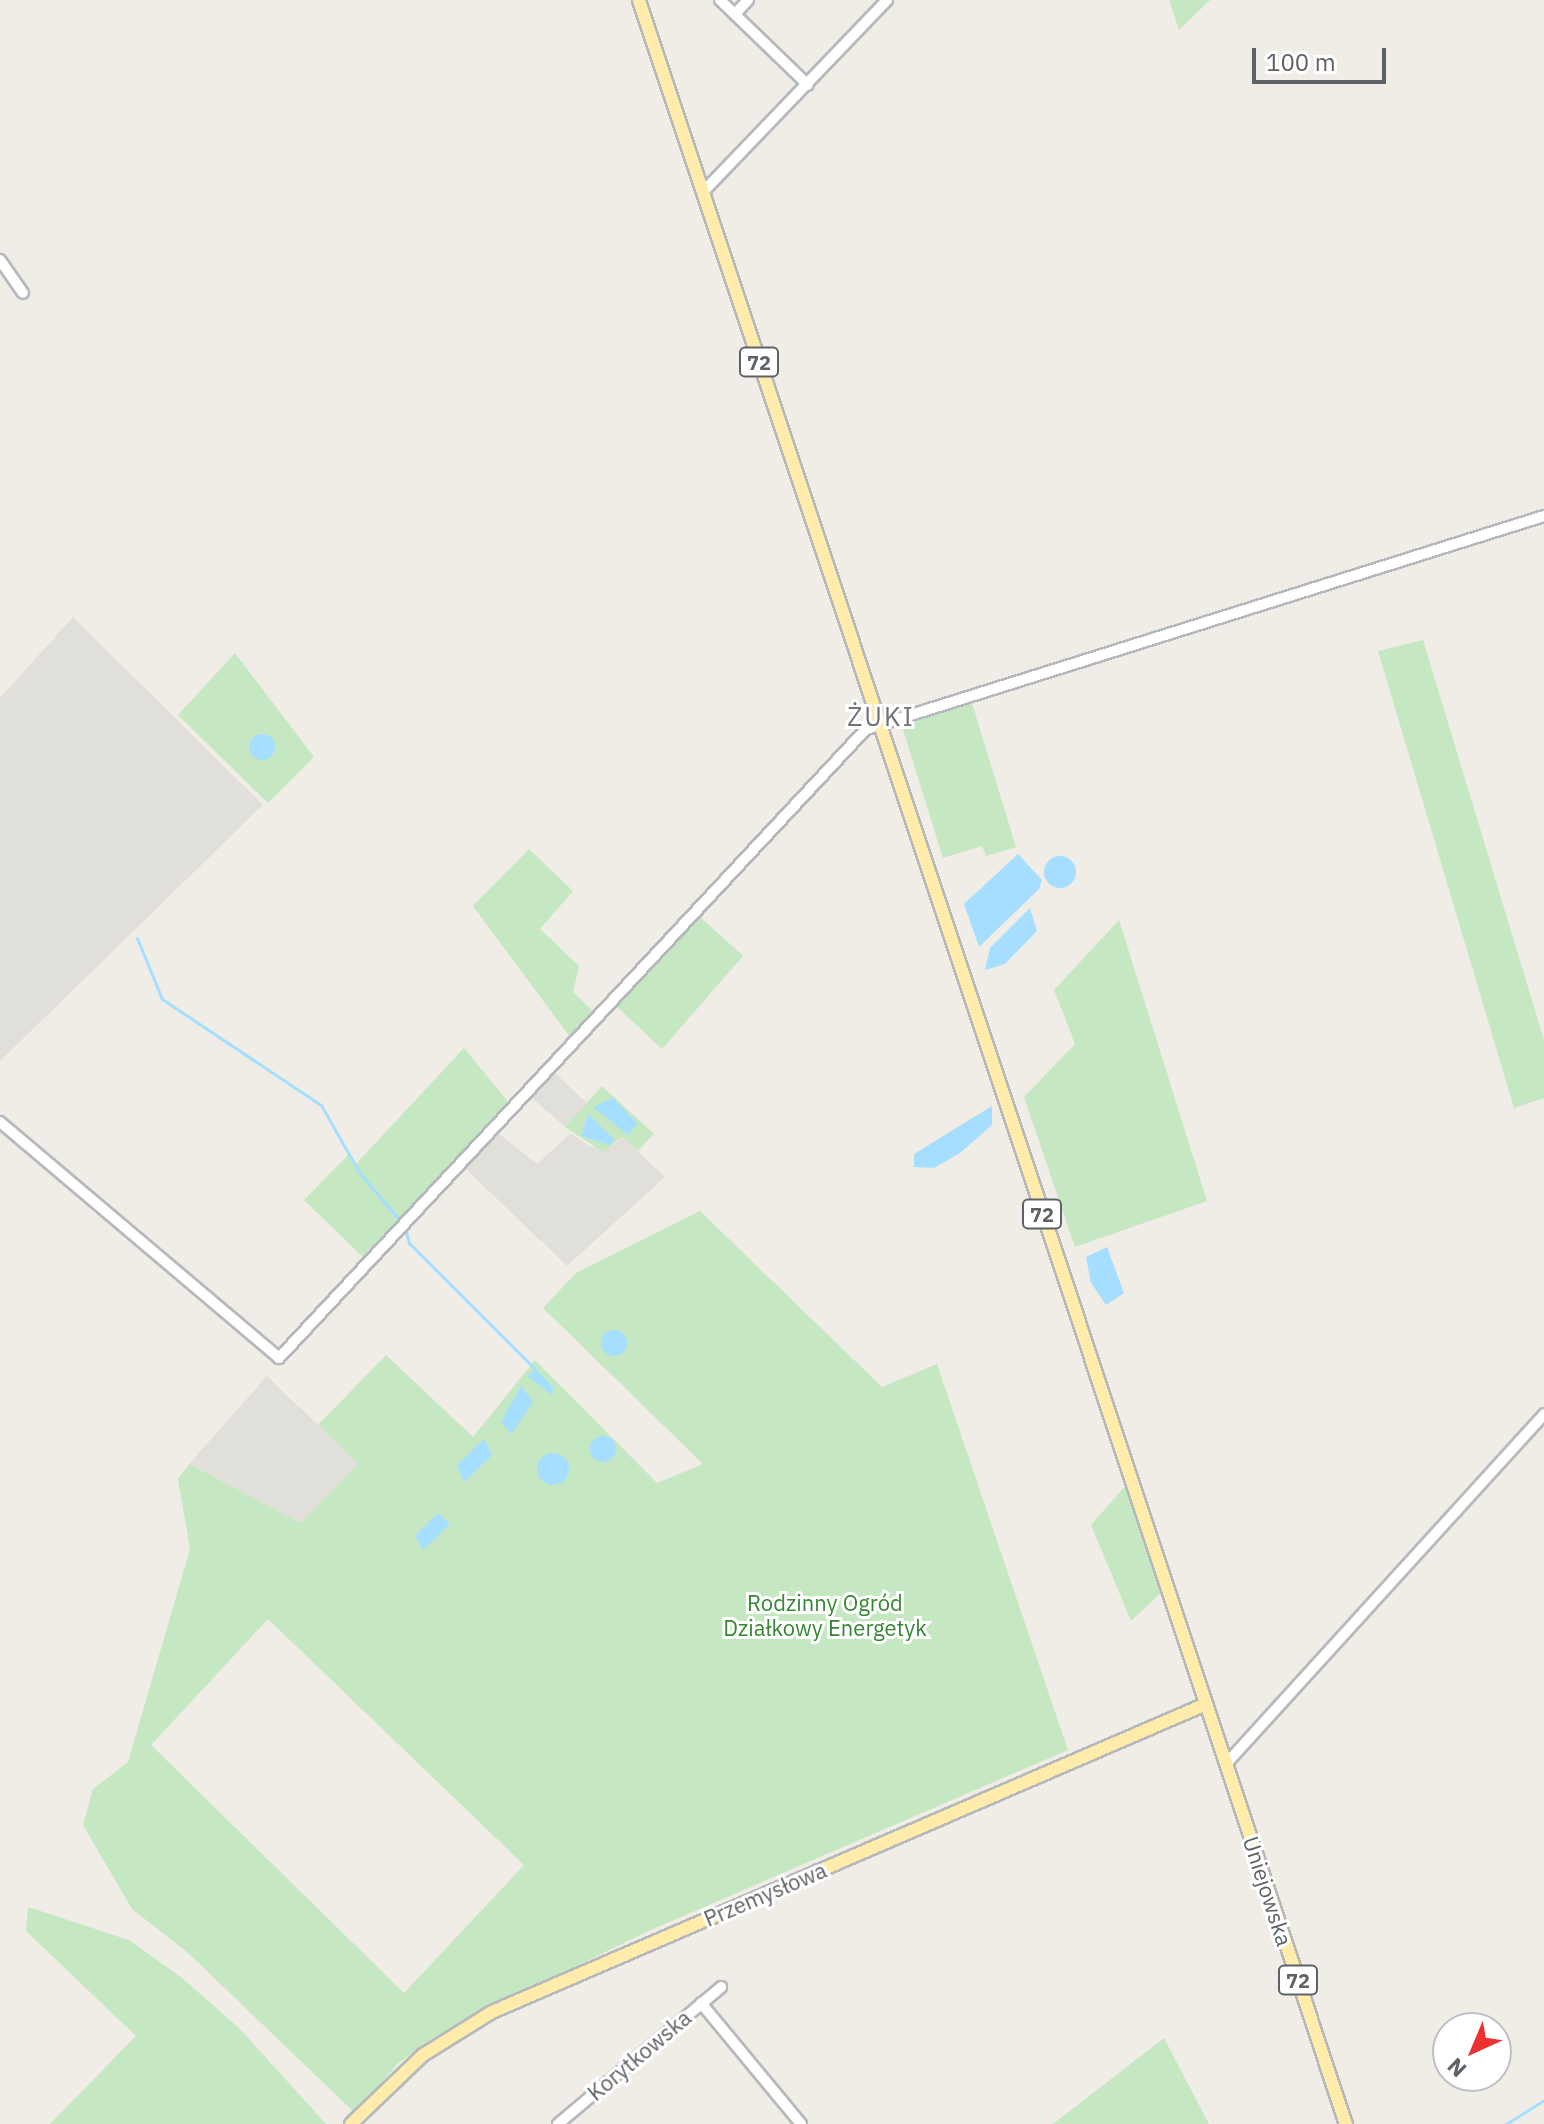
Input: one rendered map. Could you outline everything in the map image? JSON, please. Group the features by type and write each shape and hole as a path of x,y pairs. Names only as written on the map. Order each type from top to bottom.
{"main road":[{"name":"72","path":"639,0 1206,1704"},
{"name":"Uniejowska","path":"1206,1704 1346,2124"},
{"name":"Przemysłowa","path":"351,2124 423,2055 492,2012 1206,1704"}],"street":[{"path":"720,0 808,85"},
{"path":"735,14 748,0"},
{"path":"703,192 887,0"},
{"path":"0,260 23,293"},
{"path":"0,1122 279,1358 773,826 880,723 1544,516"},
{"path":"1226,1764 1544,1414"},
{"name":"Korytkowska","path":"558,2124 721,1987"},
{"path":"701,2003 801,2124"}],"shaded area":[{"path":"73,617 263,805 0,1061 0,698"},
{"path":"554,1072 587,1103 565,1127 531,1097"},
{"path":"498,1133 537,1164 571,1133 591,1147 614,1145 622,1137 665,1177 567,1266 466,1169"},
{"path":"267,1376 358,1464 301,1523 189,1464"}],"green space":[{"path":"1169,0 1210,0 1179,30"},
{"path":"1423,640 1544,1040 1544,1098 1514,1108 1378,651"},
{"path":"235,653 314,757 268,803 178,715"},
{"path":"971,700 1016,847 986,856 982,846 943,858 900,720"},
{"path":"529,849 573,891 540,929 579,966 573,992 594,1012 570,1037 473,906"},
{"path":"699,916 743,956 662,1049 615,1005"},
{"path":"1119,920 1207,1201 1075,1247 1024,1097 1075,1044 1054,990"},
{"path":"464,1048 510,1104 365,1259 304,1200 348,1155 356,1164"},
{"path":"602,1086 654,1134 638,1151 622,1137 603,1152 565,1127"},
{"name":"Rodzinny Ogród Działkowy Energetyk","path":"700,1211 882,1387 937,1364 1068,1750 644,1933 440,2034 398,2063 356,2114 186,1951 132,1909 83,1825 93,1789 128,1762 190,1549 178,1479 189,1464 301,1523 358,1464 318,1425 386,1355 473,1437 535,1360 657,1483 703,1464 543,1308 576,1273","holes":["268,1619 524,1865 404,1993 151,1745"]},
{"path":"1127,1484 1165,1589 1131,1621 1091,1525"},
{"path":"28,1907 129,1940 181,1977 240,2029 326,2124 50,2124 136,2036 26,1931"},
{"path":"1164,2038 1209,2124 1053,2124"}],"water":[{"path":"262,734 271,738 275,747 271,756 262,760 253,756 249,747 253,738"},
{"path":"1018,854 1042,880 1039,889 979,947 964,904"},
{"path":"1060,856 1071,861 1076,872 1071,883 1060,888 1049,883 1044,872 1049,861"},
{"path":"1030,908 1037,931 1005,964 985,970 990,948"},
{"path":"613,1098 637,1123 628,1135 593,1107"},
{"path":"992,1106 992,1125 960,1153 934,1168 914,1167 914,1154"},
{"path":"588,1114 614,1139 610,1145 581,1136"},
{"path":"1107,1247 1124,1293 1106,1305 1091,1283 1086,1257"},
{"path":"614,1330 623,1334 627,1343 623,1352 614,1356 605,1352 601,1343 605,1334"},
{"path":"536,1369 553,1387 552,1395 527,1376"},
{"path":"521,1386 533,1402 511,1434 501,1422"},
{"path":"603,1436 613,1439 616,1449 613,1459 603,1462 593,1459 590,1449 593,1439"},
{"path":"484,1439 492,1455 464,1482 457,1465"},
{"path":"553,1453 564,1458 569,1469 564,1480 553,1485 542,1480 537,1469 542,1458"},
{"path":"438,1513 450,1524 423,1550 415,1536"}],"waterway":[{"path":"137,938 162,999 321,1105 359,1172 401,1222"},
{"path":"405,1228 409,1243 534,1368"},
{"path":"1506,2124 1544,2100"}],"district":[{"name":"ŻUKI","path":"881,717"}]}
